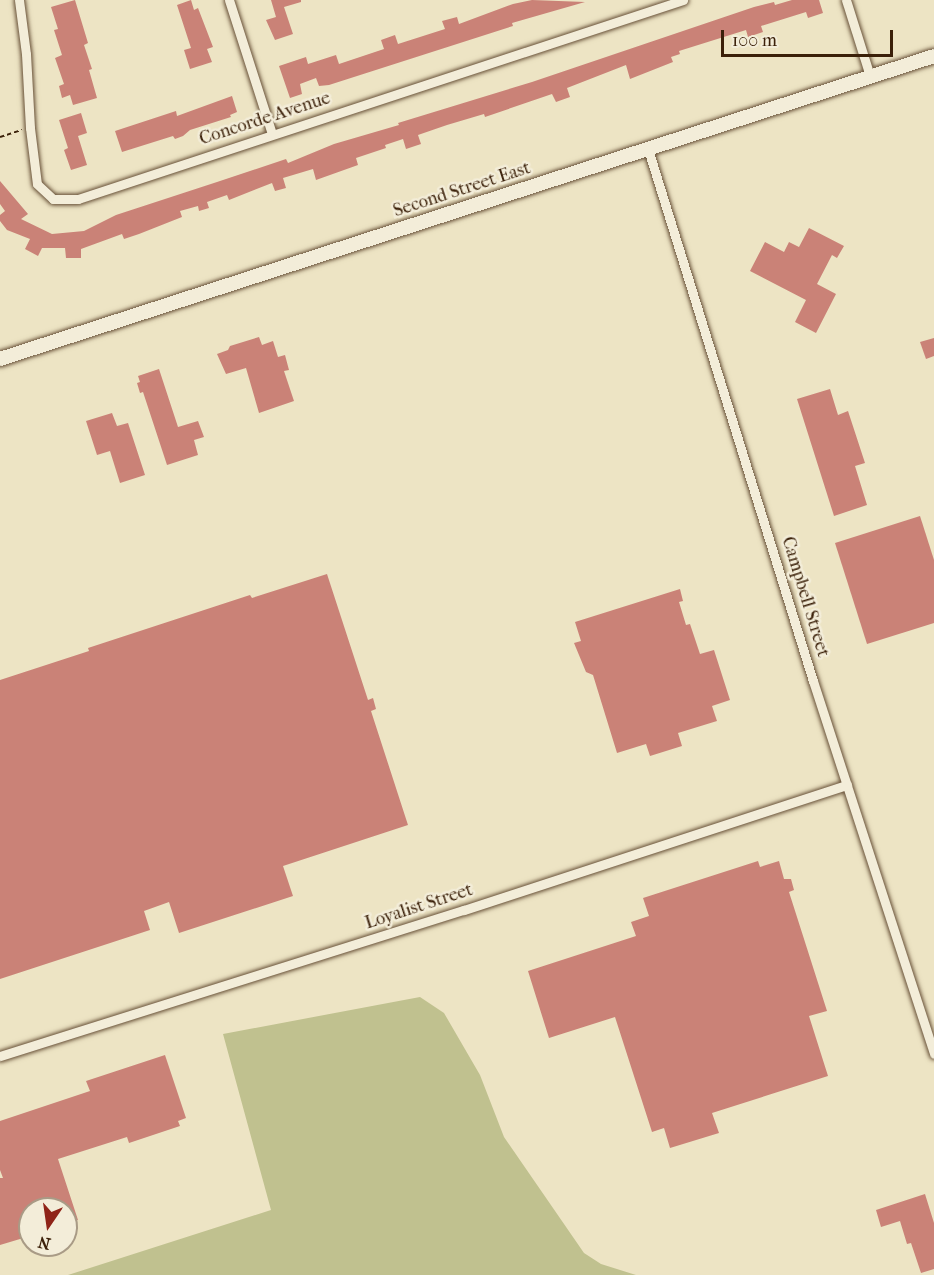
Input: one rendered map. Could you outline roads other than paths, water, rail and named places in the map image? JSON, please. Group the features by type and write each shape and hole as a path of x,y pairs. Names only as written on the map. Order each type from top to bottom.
{"main road":[{"name":"Second Street East","path":"0,359 934,56"}],"street":[{"name":"Concorde Avenue","path":"19,0 37,184 53,199 78,199 683,0"},
{"path":"229,0 272,134"},
{"path":"846,0 870,76"},
{"name":"Campbell Street","path":"648,149 847,785 934,1054"},
{"name":"Loyalist Street","path":"0,1056 464,910 847,785"}]}
